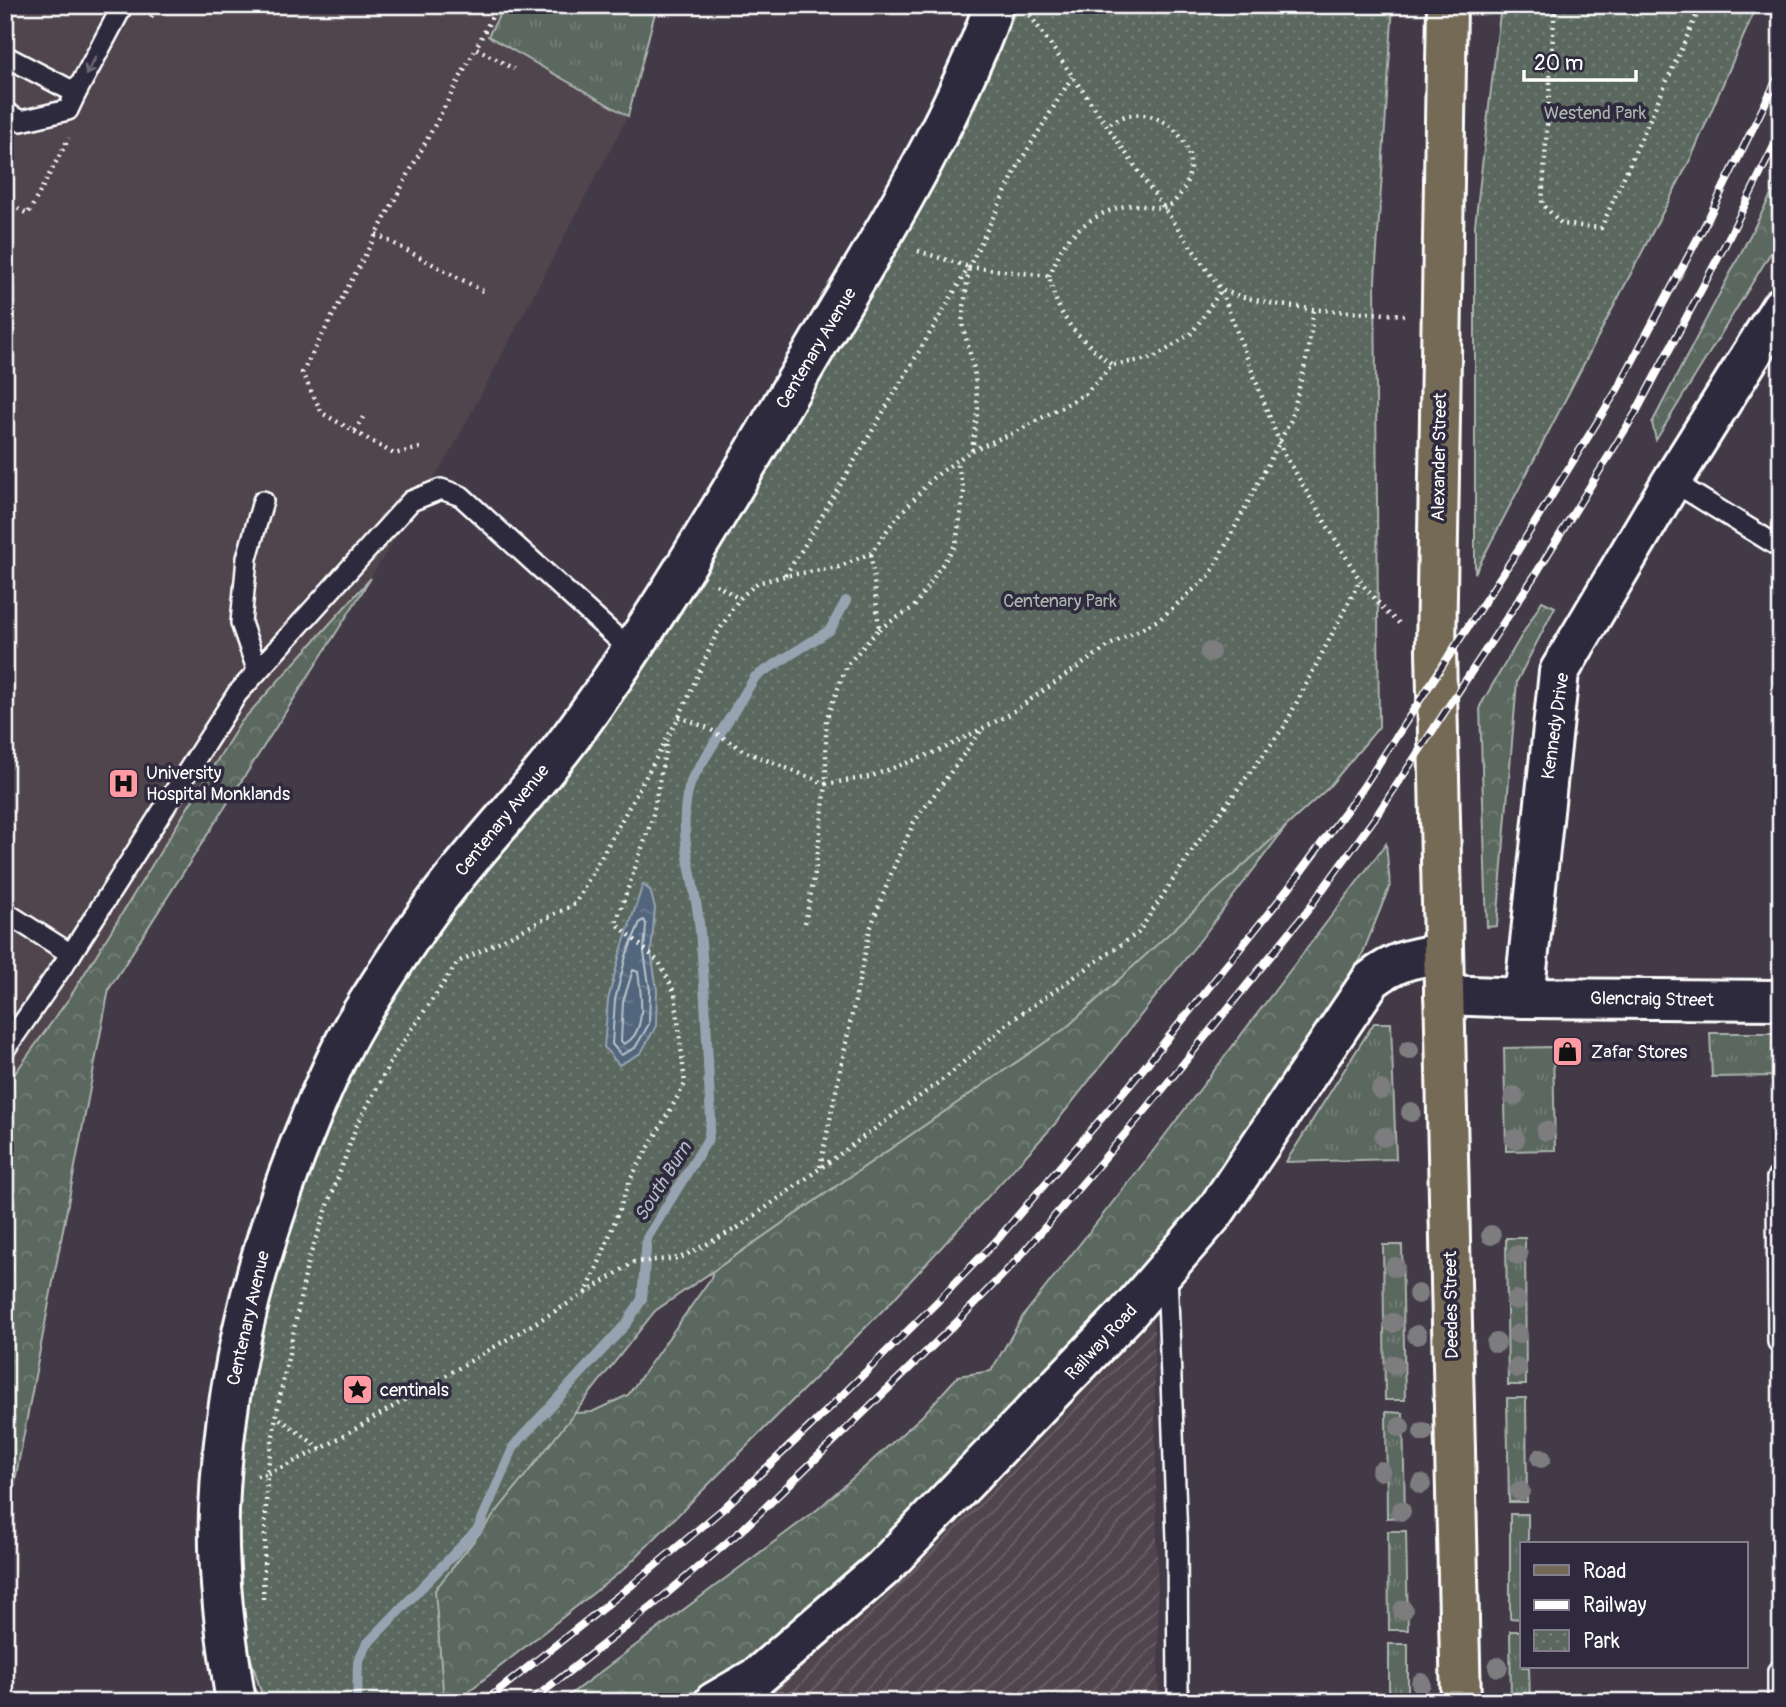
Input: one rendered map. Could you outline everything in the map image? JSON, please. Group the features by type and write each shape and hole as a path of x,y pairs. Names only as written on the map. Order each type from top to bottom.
{"main road":[{"name":"Alexander Street","path":"1441,908 1436,652 1447,5"},
{"name":"Deedes Street","path":"1441,908 1461,1702"}],"street":[{"name":"Centenary Avenue","path":"236,1702 223,1615 219,1514 230,1399 254,1281 291,1163 332,1066 360,1014 402,950 447,887 571,737 687,565 880,240 938,135 987,28 993,5"},
{"name":"Kennedy Drive","path":"1524,998 1559,672 1672,481 1781,307"},
{"name":"Railway Road","path":"713,1702 757,1677 883,1569 1054,1393 1167,1271 1215,1212 1371,980 1386,968 1407,958 1443,954"},
{"path":"1444,995 1524,998"},
{"name":"Glencraig Street","path":"1524,998 1781,1000"}],"lane":[{"path":"5,112 22,121 68,110 123,5"},
{"path":"5,56 76,93"},
{"path":"1672,481 1781,548"},
{"path":"5,1049 71,954 237,694 411,501 441,489 461,496 631,648"},
{"path":"257,669 241,623 247,558 264,501"},
{"path":"5,912 71,954"},
{"path":"1777,1178 1779,1342"},
{"path":"1167,1271 1177,1539 1178,1702"},
{"path":"1778,1671 1778,1702"}],"path":[{"path":"420,448 394,454 322,413 302,373 498,5"},
{"path":"1024,5 1221,290 1283,452 1360,580 1388,614"},
{"path":"1555,5 1542,204 1562,224 1601,228 1701,5"},
{"path":"476,48 514,69"},
{"path":"784,576 969,267 1020,162 1072,77"},
{"path":"1107,125 1113,120 1130,116 1153,116 1170,124 1187,144 1191,166 1185,187 1171,204 1164,208 1132,205 1096,216 1067,239 1049,276 1054,302 1072,330 1112,365"},
{"path":"376,234 483,291"},
{"path":"880,240 969,267 1049,276"},
{"path":"969,267 962,323 974,369 978,408 972,450"},
{"path":"1221,290 1246,299 1314,309 1442,317"},
{"path":"263,1612 267,1474 276,1416 309,1261 356,1127 393,1058 458,962 575,904 679,717 716,635 739,598 757,583 839,567 871,553 901,513 933,478 972,450 1016,432 1085,394 1112,365 1154,358 1192,333 1221,290"},
{"path":"679,717 708,728 744,751 826,784 869,777 941,750 1008,715 1110,645 1160,619 1210,575 1291,420 1307,356 1314,309"},
{"path":"355,431 365,414"},
{"path":"805,923 815,873 826,784 825,720 848,665 879,629 914,607 956,544 964,491 956,461"},
{"path":"871,553 879,629"},
{"path":"267,1474 321,1449 634,1262 680,1258 739,1227 949,1075 1009,1022 1138,933 1196,845 1284,727 1360,580"},
{"path":"820,1167 870,929 892,869 914,822 984,727"},
{"path":"586,1293 631,1178 685,1084 675,993 659,962 616,923 652,819 668,737"},
{"path":"1778,1671 1779,1342"},
{"path":"276,1416 321,1449"}],"shaded area":[{"name":"University Hospital Monklands","path":"5,5 657,5 628,116 451,451 109,989 5,1274"},
{"path":"1146,1264 1154,1332 1159,1702 679,1702 764,1648"}],"green space":[{"path":"505,5 657,5 628,116 488,36"},
{"name":"Centenary Park","path":"1018,5 1393,5 1375,280 1379,727 1328,788 1066,1028 655,1311 435,1590 444,1702 264,1702 240,1622 234,1505 243,1412 277,1260 331,1105 384,1010 428,944 617,701 705,573 894,257 968,123"},
{"name":"Westend Park","path":"1501,5 1757,5 1691,158 1475,573 1475,225"},
{"path":"1781,176 1781,236 1656,440 1652,423"},
{"path":"371,578 109,989 5,1533 5,1269 10,1255 5,1251 5,1087 70,997 241,722"},
{"path":"1542,601 1555,607 1517,681 1497,926 1487,927 1480,706"},
{"path":"1332,766 1201,939 1054,1125 889,1304 624,1569 455,1702 442,1702 406,1575 479,1419 592,1412 628,1395 711,1278 763,1048"},
{"path":"1386,844 1390,885 1360,960 1206,1194 1053,1370 872,1557 764,1648 679,1702 560,1702 818,1509 922,1416 958,1376 991,1371 1023,1316 1150,1155"},
{"path":"1374,1023 1391,1023 1396,1159 1286,1162"},
{"path":"1710,1033 1781,1033 1781,1076 1712,1077"},
{"path":"1553,1047 1555,1150 1506,1151 1504,1048"},
{"path":"1506,1238 1525,1238 1526,1385 1508,1385"},
{"path":"1383,1245 1402,1245 1405,1400 1385,1400"},
{"path":"1507,1398 1526,1398 1527,1502 1509,1502"},
{"path":"1386,1412 1403,1413 1405,1517 1387,1518"},
{"path":"1510,1514 1528,1514 1528,1542 1520,1542 1520,1619 1510,1618"},
{"path":"1388,1531 1406,1531 1408,1630 1389,1630"},
{"path":"1510,1631 1520,1631 1520,1668 1529,1668 1530,1702 1511,1702"},
{"path":"1389,1644 1408,1644 1408,1702 1389,1702"}],"water":[{"path":"643,884 650,890 655,908 651,952 657,990 656,1026 641,1053 619,1065 604,1047 608,1000"}],"waterway":[{"name":"South Burn","path":"357,1702 358,1662 366,1645 478,1529 514,1446 627,1323 642,1299 647,1238 708,1139 711,1120 701,947 685,832 687,796 692,779 755,677 830,630 846,601"}],"railway":[{"path":"484,1702 724,1508 936,1303 997,1240 1130,1085 1288,889 1362,789 1518,550 1617,390 1707,221 1781,71"},
{"path":"530,1702 651,1607 743,1529 955,1324 1015,1262 1149,1106 1307,911 1379,812 1537,572 1636,412 1726,243 1781,132"}],"place":[{"name":"University Hospital Monklands","path":"123,783"},
{"name":"Zafar Stores","path":"1568,1052"},
{"name":"centinals","path":"357,1390"}]}
